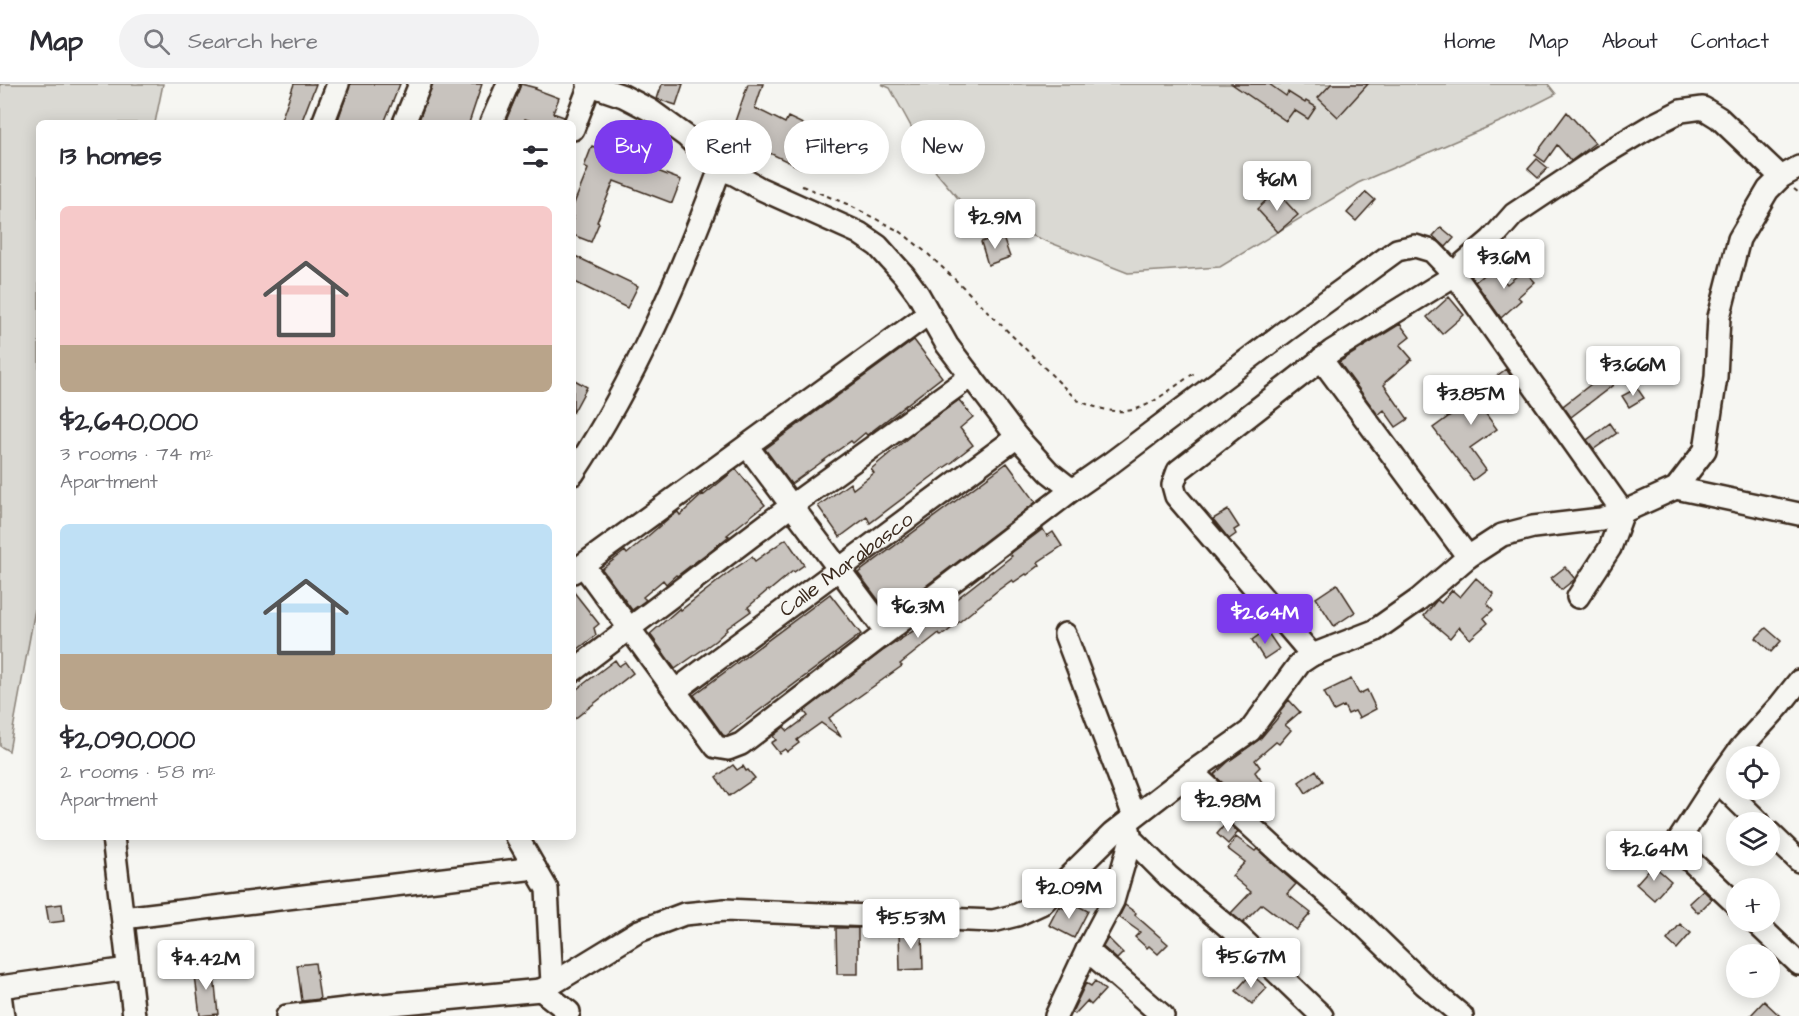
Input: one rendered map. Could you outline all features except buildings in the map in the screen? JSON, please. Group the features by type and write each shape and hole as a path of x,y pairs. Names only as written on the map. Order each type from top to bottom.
{"street":[{"path":"324,120 338,84"},
{"path":"405,120 420,84"},
{"path":"492,120 508,84"},
{"path":"576,121 589,84 623,96 650,110 685,135"},
{"path":"287,1016 546,987 639,931 684,914 725,910 993,921 1017,915 1041,904 1113,833 1131,825 1192,772 1250,731 1300,663 1312,655 1374,631 1418,600 1468,557 1502,535 1533,527 1601,519 1623,512 1676,488 1705,450 1716,377 1719,317 1739,239 1768,190 1790,172 1703,108 1681,111 1604,154 1514,214 1491,240 1464,263 1455,274 1321,359 1178,471 1173,485 1176,496 1312,655"},
{"path":"576,469 624,390 646,348 692,244 718,174"},
{"path":"734,174 759,188 859,233 878,246 918,294 947,345 1017,437 1054,476 1072,490"},
{"path":"928,314 578,568 629,629 716,747 728,749 741,744 1072,490 1397,250 1415,246 1432,252 1455,274 1623,512"},
{"path":"1321,359 1468,557"},
{"path":"576,669 791,506 971,376"},
{"name":"Calle Marabasco","path":"675,691 1017,437"},
{"path":"747,446 886,632"},
{"path":"1676,488 1799,514"},
{"path":"1578,597 1610,548 1623,512"},
{"path":"1065,634 1131,825 1168,876 1239,936 1322,1016"},
{"path":"1726,895 1675,846 1740,749 1799,681"},
{"path":"1192,772 1462,1016"},
{"path":"1717,781 1749,812"},
{"path":"1056,1016 1113,901 1131,825"},
{"path":"113,840 134,1016"},
{"path":"519,840 547,889 546,987 569,1014"},
{"path":"1780,843 1799,861"},
{"path":"123,918 535,868"},
{"path":"1766,932 1799,964"},
{"path":"1087,950 1163,1016"},
{"path":"569,1014 575,988 590,962"},
{"path":"0,987 128,969"},
{"path":"0,994 3,1016"}],"path":[{"path":"801,186 847,204 901,232 956,280 1077,400 1095,408 1126,412 1140,410 1193,374 1212,376 1220,382"}],"shaded area":[{"path":"0,84 163,84 156,120 36,120 36,604 9,751 0,746"},
{"path":"881,84 1548,84 1556,94 1511,117 1358,183 1220,267 1128,273 1023,232 973,216 938,174 985,174 985,120 908,120 890,88"}]}
